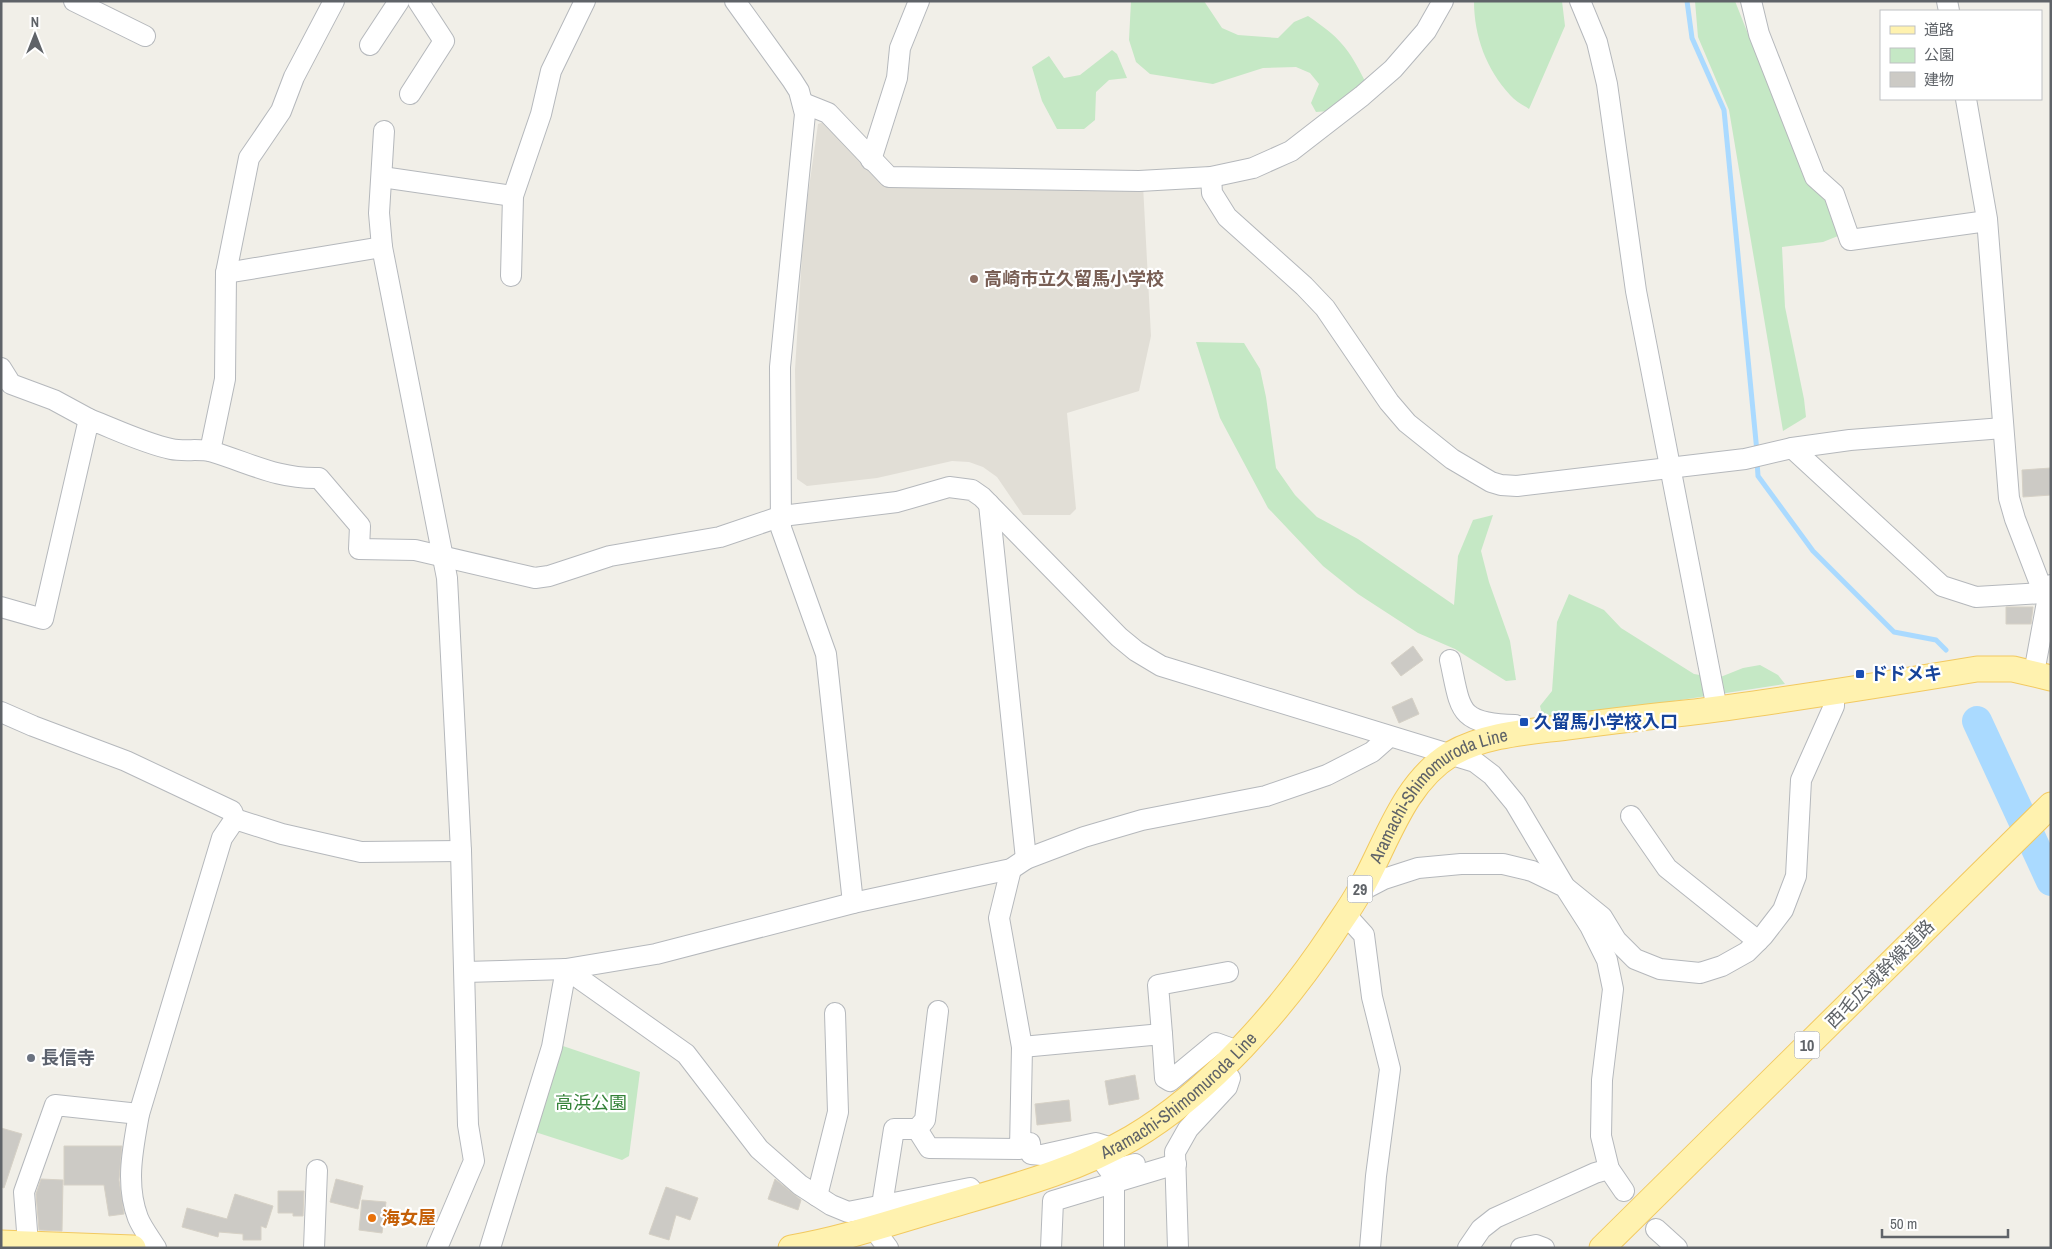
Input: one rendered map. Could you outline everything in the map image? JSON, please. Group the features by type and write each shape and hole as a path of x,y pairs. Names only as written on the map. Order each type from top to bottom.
{"main road":[{"name":"Aramachi-Shimomuroda Line","path":"792,1248 873,1228 1039,1178 1105,1152 1131,1139 1166,1115 1238,1051 1279,1006 1359,892 1406,803 1432,768 1450,755 1486,740 1520,733 1717,709 1977,669 2013,669 2042,676"},
{"name":"西毛広域幹線道路","path":"1602,1248 2050,806"},
{"path":"1,1243 133,1248"}],"street":[{"path":"74,1 145,36"},
{"path":"210,451 225,379 226,273 249,158 282,111 294,78 334,1"},
{"path":"370,45 400,1"},
{"path":"410,94 444,41 418,1"},
{"path":"511,276 513,196 541,114 551,71 585,1"},
{"path":"735,1 792,80 803,103 806,122 780,367 781,528 826,654 853,903"},
{"path":"871,160 897,78 900,48 919,1"},
{"path":"803,103 828,113 889,177 1139,181 1211,177 1253,168 1291,151 1362,96 1393,69 1426,31 1443,1"},
{"path":"1580,1 1598,42 1607,84 1636,291 1717,709"},
{"path":"1750,1 1759,34 1815,177 1834,194 1850,240 1987,221"},
{"path":"1966,100 1987,221 2009,498 2015,519 2047,589 2047,602 2043,616 2042,676"},
{"path":"384,131 380,213 382,247 445,559 461,851 468,1125 474,1161 437,1248"},
{"path":"382,177 513,196"},
{"path":"1211,177 1212,193 1227,218 1304,286 1346,336 1389,402 1407,423 1452,459 1491,482 1512,486 1745,458 1792,448 1850,440 2003,428"},
{"path":"226,273 382,247"},
{"path":"1,368 11,384 54,400 88,419 162,447 179,451 210,451 279,475 295,478 320,478 360,526 359,549 415,550 445,559 535,578 549,576 610,556 720,537 782,516 897,502 949,487 972,490 989,504 1120,637 1148,658 1178,672 1475,762 1492,775 1515,803 1607,960 1613,988 1602,1080 1601,1136 1609,1169 1624,1191"},
{"path":"1,607 43,619 88,419"},
{"path":"1792,448 1942,586 1976,597 2047,589"},
{"path":"917,1129 929,1148 1020,1149 1022,1047 998,918 1019,864 989,504"},
{"path":"1450,660 1460,705 1465,714 1486,723 1515,725 1520,733"},
{"path":"1359,892 1384,879 1418,868 1461,864 1503,864 1532,871 1565,887 1602,917 1616,940 1635,959 1660,969 1700,973 1722,966 1747,952 1783,910 1796,876 1801,780 1834,706 1834,692"},
{"path":"1,712 126,761 232,811 236,819 282,834 361,852 461,851"},
{"path":"465,972 566,970 656,954 853,903 1019,864 1084,837 1142,820 1266,796 1327,775 1372,752 1389,736"},
{"path":"1631,816 1666,868 1758,941"},
{"path":"156,1248 138,1218 131,1190 131,1156 139,1114 222,838 236,819"},
{"path":"1345,914 1364,935 1372,998 1390,1069 1376,1176 1370,1248"},
{"path":"566,970 686,1054 759,1149 800,1185 816,1196 848,1212 970,1188 977,1197"},
{"path":"490,1248 552,1047 566,970"},
{"path":"1228,972 1158,985 1165,1078 1170,1082 1216,1042 1238,1051"},
{"path":"917,1129 925,1120 938,1011"},
{"path":"816,1196 838,1112 835,1013"},
{"path":"1022,1047 1162,1034"},
{"path":"1178,1248 1176,1158 1188,1129 1228,1086 1230,1078 1220,1067"},
{"path":"38,1245 24,1192 54,1105 139,1114"},
{"path":"882,1205 894,1128 917,1129"},
{"path":"1030,1142 1031,1154 1042,1154 1096,1143 1105,1152 1110,1171 1176,1158"},
{"path":"1051,1248 1053,1201 1114,1183 1176,1158"},
{"path":"1468,1248 1481,1229 1495,1218 1595,1173 1609,1169"},
{"path":"314,1248 317,1170"},
{"path":"1114,1183 1114,1248"},
{"path":"873,1228 888,1248"},
{"path":"1521,1248 1536,1245 1544,1248"}],"shaded area":[{"name":"高崎市立久留馬小学校","path":"824,122 886,181 1143,185 1151,336 1139,391 1067,413 1076,509 1070,515 1023,515 997,477 983,467 969,462 952,461 877,478 807,486 797,479 795,370 804,223 818,124"}],"green space":[{"path":"1131,1 1204,1 1222,28 1238,35 1278,38 1294,22 1308,16 1328,30 1342,44 1365,81 1329,111 1316,112 1311,103 1319,84 1310,73 1296,67 1263,68 1213,84 1150,74 1136,62 1129,40"},
{"path":"1474,1 1562,1 1565,26 1529,109 1510,95 1488,63 1476,27"},
{"path":"1695,1 1735,1 1748,34 1835,222 1838,236 1823,242 1782,247 1785,307 1806,417 1783,431 1729,110 1698,37"},
{"path":"1112,50 1117,54 1127,78 1109,80 1096,92 1095,120 1084,129 1057,129 1042,101 1032,67 1049,56 1064,78 1080,75"},
{"path":"1196,342 1244,343 1260,369 1276,468 1295,495 1317,517 1358,539 1454,605 1458,556 1473,520 1493,515 1481,551 1489,582 1510,641 1516,680 1506,681 1455,649 1418,633 1358,594 1323,566 1268,508 1220,418"},
{"path":"1569,594 1604,610 1621,628 1694,674 1718,678 1743,668 1760,665 1778,675 1785,684 1544,721 1540,706 1552,691 1557,622"},
{"name":"高浜公園","path":"557,1044 640,1072 629,1156 622,1160 529,1130"}],"building":[{"path":"2051,468 2051,495 2023,497 2022,470"},
{"path":"2006,607 2033,607 2031,624 2006,624"},
{"path":"1413,646 1423,660 1401,676 1391,663"},
{"path":"1412,698 1419,714 1399,723 1392,707"},
{"path":"1135,1075 1139,1099 1109,1105 1105,1081"},
{"path":"1069,1100 1071,1121 1037,1125 1035,1104"},
{"path":"1,1128 22,1134 4,1188 1,1187"},
{"path":"64,1146 122,1146 119,1180 124,1214 109,1216 104,1185 64,1185"},
{"path":"41,1179 63,1180 62,1231 39,1230 36,1194"},
{"path":"336,1179 363,1186 358,1209 330,1202"},
{"path":"775,1179 801,1200 798,1210 768,1199"},
{"path":"666,1187 698,1198 690,1220 676,1215 669,1240 649,1234"},
{"path":"278,1191 304,1191 303,1216 293,1216 293,1213 278,1213"},
{"path":"235,1194 273,1206 266,1228 261,1226 261,1240 243,1240 243,1234 219,1232 218,1237 182,1227 187,1208 227,1219"},
{"path":"362,1200 386,1202 382,1233 359,1230"}],"waterway":[{"path":"1687,1 1692,38 1724,110 1757,452"},
{"path":"1757,461 1758,476 1813,551 1894,632 1936,640 1946,650"},
{"path":"1977,721 2051,881"}],"place":[{"name":"高崎市立久留馬小学校","path":"974,279"},
{"name":"ドドメキ","path":"1860,674"},
{"name":"久留馬小学校入口","path":"1524,722"},
{"name":"長信寺","path":"31,1058"},
{"name":"海女屋","path":"372,1218"}]}
